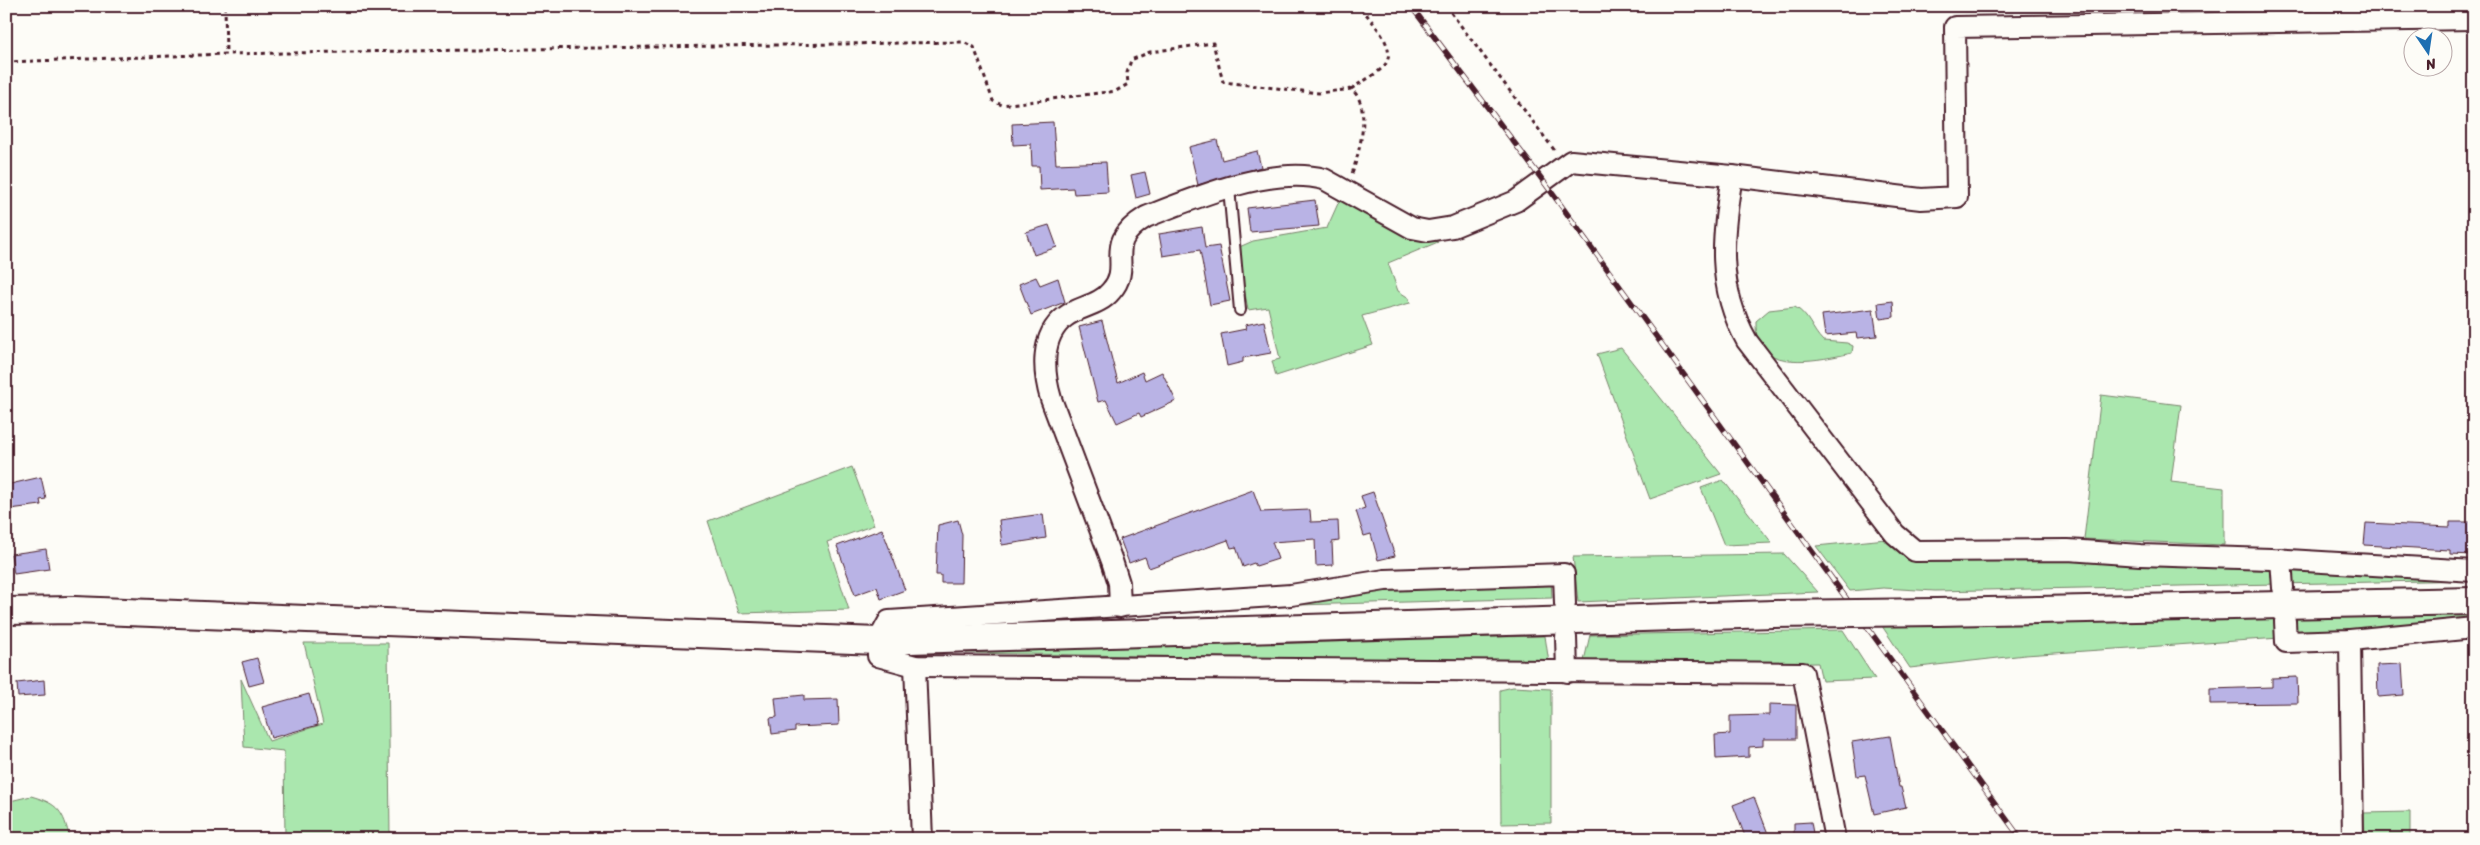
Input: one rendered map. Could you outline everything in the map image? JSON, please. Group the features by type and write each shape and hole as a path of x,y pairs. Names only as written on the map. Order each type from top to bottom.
{"street":[{"path":"1120,607 1119,583 1112,561 1044,377 1046,352 1053,331 1066,317 1096,304 1112,291 1118,280 1121,266 1120,244 1134,224 1146,217 1229,188 1280,176 1308,174 1324,179 1412,228 1441,230 1516,201 1571,161 1732,176 1921,199 1958,197 1955,27 2474,19"},
{"path":"1732,176 1726,214 1723,266 1727,292 1737,323 1747,341 1896,534 1915,551 2068,550 2140,556 2281,559 2474,571"},
{"path":"2281,559 2283,588"},
{"path":"1565,604 1564,574 1385,580 1291,595 889,621 878,641 878,656 915,666 1802,673 1834,839"},
{"path":"6,610 74,610 878,641 1774,614 2474,601"},
{"path":"2285,621 2286,642 2350,640 2474,628"},
{"path":"1566,637 1567,672"},
{"path":"2350,640 2353,839"},
{"path":"915,666 922,839"}],"lane":[{"path":"1229,188 1240,310"}],"path":[{"path":"225,6 226,54"},
{"path":"6,62 226,54 963,42 974,48 993,101 1002,105 1116,91 1128,84 1127,73 1132,60 1150,52 1213,43 1223,82 1319,93 1351,89 1383,68 1389,57 1390,49 1386,41 1360,6"},
{"path":"1446,6 1555,151 1571,161"},
{"path":"1347,192 1359,151 1363,116 1362,102 1351,89"}],"green space":[{"path":"1340,199 1414,236 1438,242 1388,263 1398,291 1409,298 1410,303 1362,316 1373,345 1276,376 1272,361 1280,359 1268,307 1248,310 1237,248 1253,241 1327,228"},
{"path":"1795,307 1804,314 1823,341 1847,343 1853,346 1852,353 1805,360 1780,358 1769,354 1761,347 1758,341 1756,321 1769,310"},
{"path":"1621,348 1721,474 1650,499 1597,354"},
{"path":"2101,395 2181,405 2171,482 2224,488 2224,545 2084,539"},
{"path":"852,467 874,525 827,542 849,610 739,613 708,521"},
{"path":"1723,480 1772,543 1724,545 1701,488"},
{"path":"1886,539 2060,555 2474,580 1935,591 1883,588 1850,591 1816,546"},
{"path":"1784,554 1818,592 1578,602 1573,557"},
{"path":"1551,579 1552,598 1298,605 1393,586"},
{"path":"2474,610 2474,621 2292,637 2290,613"},
{"path":"2280,614 2280,638 2025,655 1910,668 1882,626 2008,620"},
{"path":"1843,630 1875,679 1822,681 1818,663 1583,665 1590,635"},
{"path":"1545,636 1549,663 966,653 1023,646"},
{"path":"304,643 388,643 390,838 285,838 284,751 244,747 241,679 269,741 323,724"},
{"path":"1513,687 1551,689 1551,823 1501,824 1500,690"},
{"path":"31,796 48,802 58,810 65,822 70,839 6,839 6,802"},
{"path":"2410,812 2410,839 2365,839 2364,813"}],"building":[{"path":"1053,122 1056,164 1106,162 1108,192 1074,194 1073,188 1040,190 1039,166 1032,166 1031,144 1013,145 1012,124"},
{"path":"1217,140 1222,160 1257,151 1261,167 1198,185 1189,147"},
{"path":"1145,172 1150,194 1136,198 1131,175"},
{"path":"1315,200 1319,226 1250,232 1247,208"},
{"path":"1049,225 1057,247 1034,255 1026,232"},
{"path":"1202,227 1205,248 1219,246 1230,301 1210,305 1200,250 1163,256 1159,234"},
{"path":"1036,277 1040,285 1058,278 1065,302 1031,315 1019,284"},
{"path":"1893,301 1894,317 1880,319 1878,303"},
{"path":"1873,309 1877,336 1857,338 1856,333 1825,336 1822,315"},
{"path":"1102,321 1118,383 1142,372 1145,380 1162,372 1176,401 1141,417 1139,413 1117,423 1106,400 1098,402 1079,327"},
{"path":"1264,321 1271,353 1243,358 1243,362 1227,366 1221,334 1246,329 1245,325"},
{"path":"41,477 46,499 40,500 41,505 10,509 6,485"},
{"path":"1253,490 1261,512 1310,510 1311,522 1338,521 1339,541 1332,542 1333,565 1316,566 1315,539 1272,542 1278,559 1256,566 1254,563 1243,567 1236,547 1231,548 1228,540 1149,568 1145,557 1129,563 1120,539"},
{"path":"1373,492 1395,556 1378,560 1371,534 1364,536 1356,511 1365,508 1361,496"},
{"path":"1043,514 1046,538 1002,545 999,520"},
{"path":"958,520 962,535 961,583 941,583 941,575 936,575 938,525"},
{"path":"2450,522 2474,522 2474,555 2450,554 2450,550 2364,545 2366,523 2450,527"},
{"path":"882,529 905,590 881,599 877,587 855,595 837,546"},
{"path":"46,549 49,569 14,574 11,554"},
{"path":"257,658 264,682 249,686 242,662"},
{"path":"2402,664 2404,695 2378,697 2377,665"},
{"path":"2297,677 2298,703 2210,704 2210,689 2272,687 2272,678"},
{"path":"44,680 45,695 18,697 17,683"},
{"path":"309,694 318,725 271,738 262,707"},
{"path":"804,695 804,700 838,699 839,725 795,727 795,731 772,734 770,718 777,717 775,698"},
{"path":"1769,704 1796,705 1796,739 1763,739 1763,746 1749,747 1749,757 1716,759 1715,735 1730,734 1730,716 1769,715"},
{"path":"1890,736 1899,787 1901,787 1906,807 1874,814 1865,775 1857,776 1852,742"},
{"path":"1754,797 1770,839 1746,839 1733,805"},
{"path":"1811,822 1814,839 1794,839 1794,823"}],"railway":[{"path":"1411,6 1544,182 2021,839"}]}
